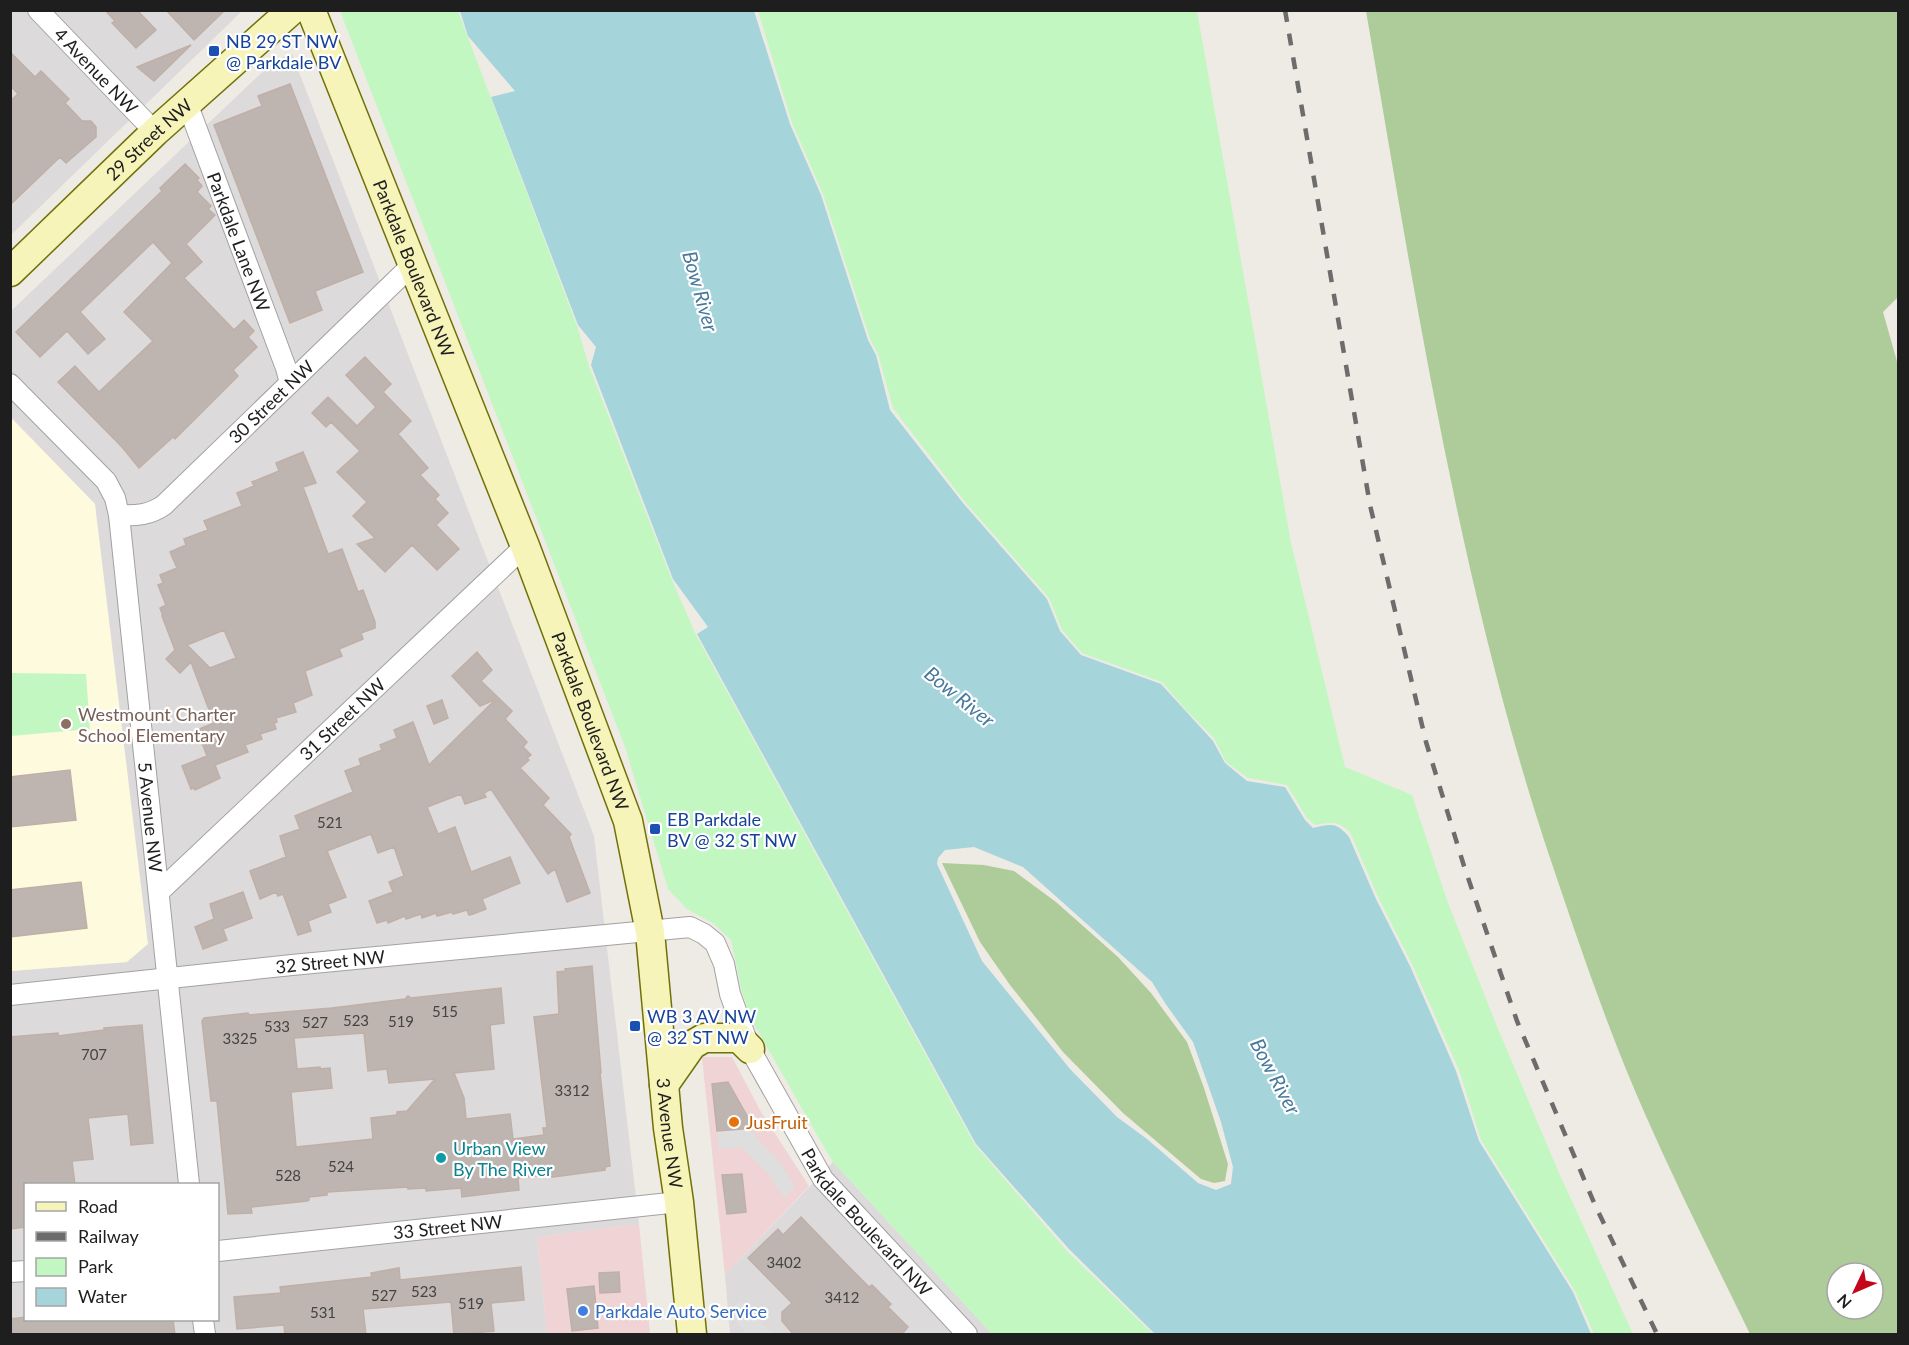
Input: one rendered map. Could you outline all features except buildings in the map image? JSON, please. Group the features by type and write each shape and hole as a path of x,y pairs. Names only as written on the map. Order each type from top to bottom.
{"main road":[{"name":"29 Street NW","path":"10,272 155,132 292,10"},
{"name":"Parkdale Boulevard NW","path":"311,10 525,546 628,820 648,910 650,932"},
{"name":"3 Avenue NW","path":"650,932 664,1085 679,1202 692,1335"},
{"path":"664,1085 692,1045 704,1038 739,1038 750,1049"}],"street":[{"name":"4 Avenue NW","path":"38,10 155,132"},
{"name":"Parkdale Lane NW","path":"187,103 290,383"},
{"name":"30 Street NW","path":"119,515 137,516 155,512 164,505 412,265"},
{"name":"5 Avenue NW","path":"10,384 106,481 115,498 119,515 189,1183"},
{"name":"31 Street NW","path":"159,891 525,546"},
{"name":"Parkdale Boulevard NW","path":"650,932 690,927 715,943 724,964 730,994 750,1049 823,1179 967,1335"},
{"name":"32 Street NW","path":"10,995 650,932"},
{"name":"33 Street NW","path":"219,1251 679,1202"}],"shaded area":[{"path":"11,11 242,11 11,235"},
{"path":"292,54 594,836 639,1224 537,1237 547,1334 11,1334 11,971 127,962 95,504 11,417 11,311 274,61"},
{"name":"Westmount Charter School Elementary","path":"10,417 95,504 148,944 127,962 11,971"},
{"path":"702,1057 732,1057 761,1112 809,1186 725,1275"},
{"path":"751,1128 758,1140 781,1163 795,1188 784,1198 769,1175 742,1148 718,1148 717,1131"},
{"path":"833,1162 992,1334 730,1334 725,1275"},
{"path":"639,1224 650,1334 547,1334 537,1237"},
{"path":"741,1300 772,1334 747,1334 728,1313"}],"green space":[{"path":"340,11 458,11 577,326 589,366 672,580 696,635 975,1145 1067,1251 1153,1334 992,1334 833,1162 751,1019 742,992 731,940 714,924 687,909 668,889 625,747"},
{"path":"758,11 1197,11 1291,543 1345,767 1412,795 1448,903 1498,1029 1559,1173 1633,1334 1594,1334 1575,1291 1481,1140 1459,1070 1350,832 1334,823 1315,825 1307,818 1287,785 1248,778 1226,762 1214,738 1162,682 1082,653 1062,630 1049,598 965,502 893,408 878,354 870,339 823,194 792,123"},
{"path":"1366,11 1898,11 1898,297 1883,312 1898,365 1898,1334 1750,1334 1670,1170 1617,1047 1544,840 1513,739 1462,533 1420,325"},
{"path":"11,673 86,674 90,729 11,736"},
{"path":"942,863 984,865 1014,871 1056,902 1118,957 1151,993 1187,1042 1228,1164 1225,1181 1214,1183 1201,1179 1123,1113 1063,1052 1010,985 980,942"}],"water":[{"name":"Bow River","path":"460,11 754,11 790,124 821,195 868,340 876,355 890,410 963,503 1047,599 1060,631 1081,655 1161,684 1213,741 1225,763 1247,781 1285,787 1305,820 1313,828 1333,825 1349,837 1376,899 1410,966 1456,1071 1479,1141 1573,1292 1591,1334 1155,1334 1069,1249 976,1144 697,634 708,627 673,579 591,365 596,347 578,325 491,97 515,91 468,36","holes":["974,847 1023,867 1152,982 1193,1042 1221,1122 1233,1167 1231,1184 1216,1190 1198,1183 1147,1139 1117,1117 1070,1069 982,961 937,864 938,858 945,850"]}],"railway":[{"path":"1285,10 1370,505 1426,742 1464,866 1517,1021 1595,1205 1657,1334"}],"place":[{"name":"NB 29 ST NW @ Parkdale BV","path":"214,51"},
{"name":"Westmount Charter School Elementary","path":"66,724"},
{"name":"EB Parkdale BV @ 32 ST NW","path":"655,829"},
{"name":"WB 3 AV NW @ 32 ST NW","path":"635,1026"},
{"name":"JusFruit","path":"734,1122"},
{"name":"Urban View By The River","path":"441,1158"},
{"name":"Parkdale Auto Service","path":"583,1311"}]}
